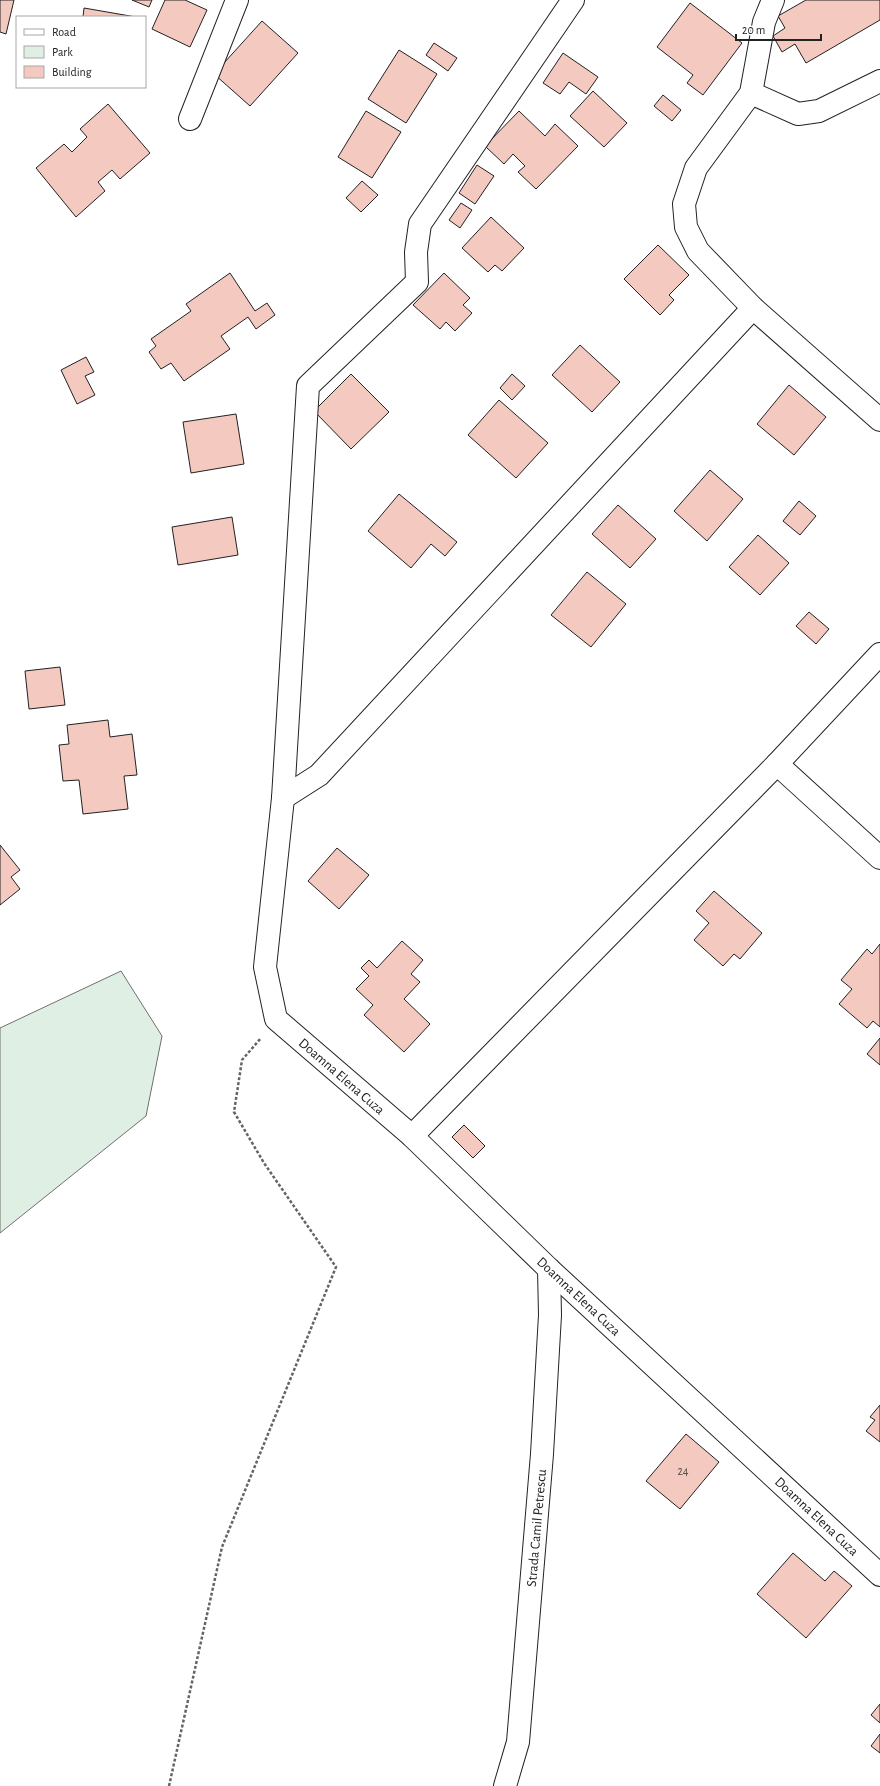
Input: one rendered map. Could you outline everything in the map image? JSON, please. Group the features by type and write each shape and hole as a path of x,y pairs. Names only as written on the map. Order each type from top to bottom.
{"street":[{"path":"190,119 237,0"},
{"path":"276,1020 265,967 283,798 308,386 417,282 416,252 420,224 573,0"},
{"path":"773,0 764,22 751,93 696,168 684,204 686,227 698,251 753,308 880,420"},
{"path":"751,93 798,114 819,111 880,81"},
{"path":"283,798 319,775 753,308"},
{"path":"412,1136 777,764 880,654"},
{"path":"777,764 880,858"},
{"name":"Doamna Elena Cuza","path":"276,1020 412,1136 549,1269 880,1575"},
{"name":"Strada Camil Petrescu","path":"505,1786 518,1742 542,1454 550,1315 549,1269"}],"path":[{"path":"169,1786 222,1547 336,1266 264,1163 234,1112 242,1060 276,1020"}],"green space":[{"path":"121,971 162,1036 146,1116 0,1233 0,1028"}],"building":[{"path":"0,0 14,0 6,34 0,32"},
{"path":"132,0 152,0 149,7"},
{"path":"165,0 185,0 207,10 190,47 152,29"},
{"path":"806,0 880,0 880,20 806,63 795,44 782,52 773,36 785,28 778,16"},
{"path":"690,3 742,43 703,95 687,83 693,75 657,47"},
{"path":"84,8 130,16 83,16"},
{"path":"262,21 298,53 250,106 214,74"},
{"path":"434,43 457,58 448,71 426,55"},
{"path":"399,50 437,74 406,123 368,99"},
{"path":"563,53 598,77 586,94 569,82 560,94 543,83"},
{"path":"593,91 627,123 604,147 570,116"},
{"path":"663,95 681,110 672,121 654,106"},
{"path":"108,104 150,153 120,179 112,170 98,182 105,191 76,217 36,168 64,144 72,152 87,137 80,129"},
{"path":"366,111 401,132 372,178 338,157"},
{"path":"519,111 545,136 555,124 578,146 536,189 518,172 525,166 513,154 504,164 485,146"},
{"path":"477,165 494,176 475,204 459,193"},
{"path":"362,181 378,195 361,212 346,198"},
{"path":"461,203 472,210 460,228 449,220"},
{"path":"491,217 524,248 502,271 495,265 488,272 462,248"},
{"path":"658,245 689,275 669,295 674,300 660,315 624,279"},
{"path":"230,273 255,311 267,303 275,315 256,329 248,317 221,336 230,349 184,381 171,363 161,369 149,352 156,346 151,339 191,311 186,304"},
{"path":"444,273 470,298 463,305 472,313 455,331 446,322 440,329 413,305"},
{"path":"580,345 620,382 592,412 552,375"},
{"path":"86,357 94,372 85,376 95,395 77,404 61,370"},
{"path":"351,374 389,412 351,449 314,411"},
{"path":"512,374 525,386 512,400 500,388"},
{"path":"789,385 826,417 794,455 757,424"},
{"path":"499,400 548,443 516,478 468,435"},
{"path":"236,414 244,464 191,473 183,422"},
{"path":"710,470 743,499 707,541 674,511"},
{"path":"399,494 457,542 445,556 431,544 411,568 368,531"},
{"path":"799,501 816,516 800,535 783,521"},
{"path":"618,505 656,539 630,568 592,534"},
{"path":"232,517 238,555 178,565 172,527"},
{"path":"758,535 789,563 760,595 729,567"},
{"path":"587,572 626,604 591,647 551,615"},
{"path":"809,612 829,629 816,644 796,626"},
{"path":"60,667 65,705 29,709 25,671"},
{"path":"108,720 110,737 132,734 137,775 124,776 128,809 83,814 79,780 63,781 59,745 69,744 67,725"},
{"path":"0,845 20,870 11,877 20,889 0,905"},
{"path":"337,848 369,875 339,909 308,881"},
{"path":"714,891 762,933 740,959 734,954 723,966 694,940 709,923 696,911"},
{"path":"402,941 423,960 411,974 420,982 404,999 430,1024 404,1052 364,1015 373,1005 356,989 369,976 361,968 369,960 377,968"},
{"path":"880,944 880,1027 873,1021 867,1028 839,1004 852,989 841,980 867,949 872,954"},
{"path":"880,1038 880,1065 867,1054"},
{"path":"464,1125 485,1146 473,1158 452,1137"},
{"path":"880,1405 880,1442 866,1431 875,1420 870,1417"},
{"path":"686,1434 719,1462 680,1509 646,1481"},
{"path":"793,1553 825,1581 834,1571 852,1586 806,1638 757,1594"},
{"path":"880,1704 880,1723 871,1715"},
{"path":"880,1734 880,1753 871,1746"}]}
